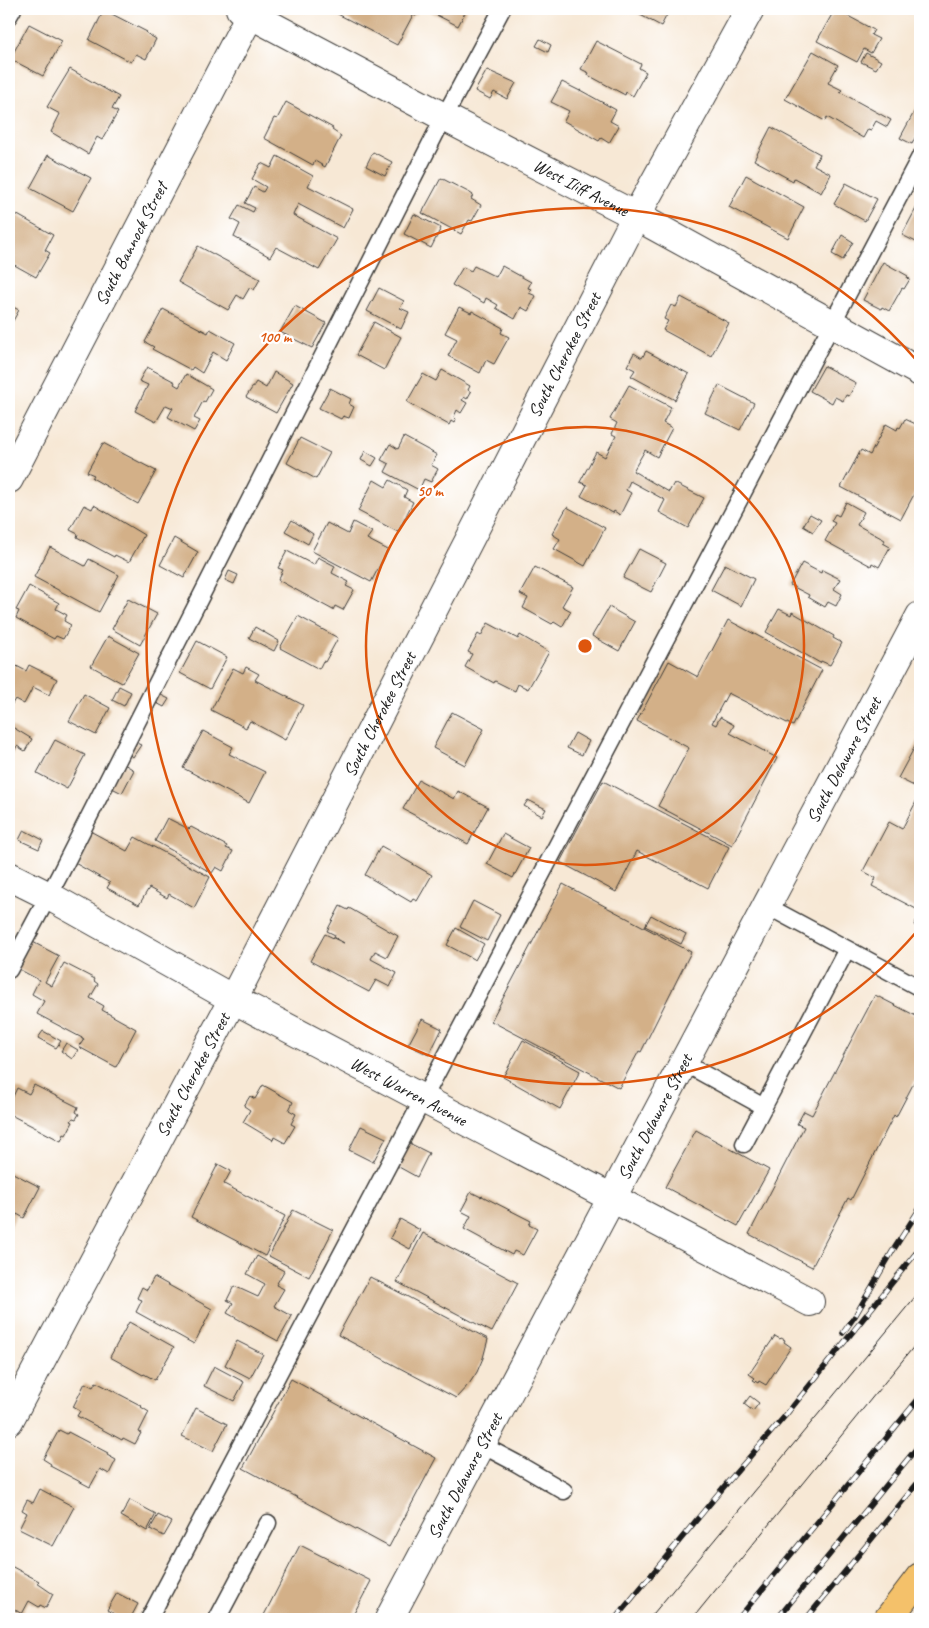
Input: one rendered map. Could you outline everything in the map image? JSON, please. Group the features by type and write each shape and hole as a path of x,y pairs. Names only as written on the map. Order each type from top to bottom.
{"highway":[{"path":"888,1619 920,1577"}],"street":[{"name":"South Cherokee Street","path":"9,1421 233,999 636,216 750,9"},
{"name":"West Iliff Avenue","path":"248,11 444,117 636,216 920,372"},
{"name":"South Bannock Street","path":"9,479 248,11"},
{"name":"South Delaware Street","path":"390,1619 920,616"},
{"name":"West Warren Avenue","path":"9,876 233,999 810,1302"}],"lane":[{"path":"9,16 13,9"},
{"path":"9,970 444,117 502,9"},
{"path":"149,1619 920,156"},
{"path":"767,906 920,988"},
{"path":"744,1144 847,949"},
{"path":"684,1063 764,1107"},
{"path":"482,1445 516,1462 564,1491"},
{"path":"217,1619 268,1523"}],"building":[{"path":"333,9 416,9 414,12 417,13 416,16 413,15 397,45 332,11"},
{"path":"425,9 467,9 458,26"},
{"path":"629,9 670,9 661,26"},
{"path":"835,9 874,30 871,35 879,39 871,53 864,49 857,62 817,41"},
{"path":"104,10 147,32 156,39 146,59 136,54 131,62 89,40"},
{"path":"29,24 62,41 43,76 10,59"},
{"path":"540,39 551,45 548,52 536,46"},
{"path":"596,41 641,64 639,68 646,72 633,96 626,92 625,95 588,75 589,73 581,69"},
{"path":"813,51 838,65 828,83 842,90 840,92 891,120 887,127 876,121 863,138 827,117 825,121 785,99"},
{"path":"866,53 881,61 876,69 861,62"},
{"path":"70,69 119,97 112,109 118,112 102,140 97,137 88,154 51,132 60,114 47,107"},
{"path":"487,70 516,83 507,99 494,92 490,99 475,91"},
{"path":"562,82 616,110 610,121 619,126 609,143 601,138 599,141 564,121 569,111 551,102"},
{"path":"286,102 333,128 332,130 341,136 325,167 315,161 313,165 264,138 274,118 277,119"},
{"path":"919,103 920,128 912,144 900,138"},
{"path":"771,127 820,154 814,165 831,174 821,193 794,178 793,181 754,160"},
{"path":"373,152 392,162 385,176 366,166"},
{"path":"48,155 91,178 73,211 30,188"},
{"path":"277,156 313,176 308,186 353,209 343,228 298,204 293,215 337,239 319,270 276,247 270,257 234,237 240,224 231,219 239,205 253,212 255,208 245,203 254,187 263,192 266,187 252,179 261,163 271,168"},
{"path":"746,175 804,207 788,238 729,207"},
{"path":"441,178 473,195 471,199 481,205 472,221 469,220 461,234 422,213"},
{"path":"846,183 877,199 865,221 834,204"},
{"path":"920,201 920,244 902,235"},
{"path":"14,213 53,235 45,250 50,253 36,277 9,262 9,237 11,233 9,231 9,223"},
{"path":"414,214 441,228 431,248 404,234"},
{"path":"842,235 853,242 843,260 832,254"},
{"path":"198,246 260,279 254,290 250,287 243,299 237,295 228,310 178,282"},
{"path":"883,262 910,279 904,289 902,288 889,311 863,300"},
{"path":"474,266 496,277 502,266 531,282 528,288 531,289 529,293 536,296 528,311 521,307 515,319 496,308 498,305 486,298 484,303 452,285 463,267 471,271"},
{"path":"379,288 404,301 400,308 409,312 401,329 367,311"},
{"path":"681,297 729,323 711,356 663,330 668,321 664,319 671,305 676,307"},
{"path":"9,305 19,310 9,328"},
{"path":"295,306 326,323 312,348 280,332"},
{"path":"459,307 471,313 472,311 503,328 501,333 509,337 494,364 486,360 480,373 448,356 457,339 445,333"},
{"path":"163,309 208,333 210,329 235,343 226,360 213,352 202,373 193,367 191,370 152,349 154,347 145,342"},
{"path":"374,322 401,337 384,370 356,355"},
{"path":"646,351 689,374 675,400 631,376 635,370 627,366 634,353 642,358"},
{"path":"824,366 856,383 849,396 846,395 843,401 835,397 832,403 810,391"},
{"path":"147,367 175,382 174,384 179,387 186,374 212,389 194,418 200,421 194,431 168,417 173,408 166,405 156,422 135,411 148,385 139,381"},
{"path":"442,370 470,386 468,390 471,392 467,399 464,397 462,400 467,403 461,413 457,410 454,423 451,421 449,425 407,402 423,374 436,381"},
{"path":"274,372 293,383 276,413 246,397 256,382 266,388"},
{"path":"629,385 671,407 663,423 672,428 657,457 645,450 633,471 669,492 674,483 704,498 688,528 659,512 665,500 630,481 626,490 631,493 620,515 581,496 587,485 580,482 596,452 605,457 616,436 612,434 617,423 610,419"},
{"path":"719,385 754,403 740,430 705,413"},
{"path":"330,388 351,399 349,404 354,407 349,418 343,416 341,419 319,408"},
{"path":"905,419 920,426 920,483 901,519 841,487 861,450 870,455 886,424 897,430"},
{"path":"404,437 437,455 431,465 438,469 431,482 424,479 419,490 385,472 389,464 381,460 390,444 398,449"},
{"path":"300,438 330,453 316,479 287,463"},
{"path":"103,443 156,471 138,504 92,478 94,475 87,472"},
{"path":"365,451 377,458 372,466 361,460"},
{"path":"374,480 386,487 390,480 407,490 404,497 413,502 398,532 358,511"},
{"path":"846,502 864,512 857,525 885,540 883,543 890,547 879,567 872,563 871,566 825,541 835,523 831,521 835,514 839,516"},
{"path":"84,505 92,509 94,505 144,535 129,562 115,555 114,557 77,537 78,534 70,530"},
{"path":"567,507 605,528 585,566 554,549 560,539 552,534"},
{"path":"810,514 821,520 813,532 803,526"},
{"path":"292,520 313,534 308,544 285,531"},
{"path":"353,522 372,532 367,539 388,550 371,582 312,551 327,523 348,534"},
{"path":"174,538 198,552 184,578 160,565"},
{"path":"50,547 85,566 89,559 119,575 99,612 34,577"},
{"path":"639,549 666,563 651,592 623,578"},
{"path":"287,551 314,565 318,557 335,566 332,573 349,582 346,586 354,590 343,610 335,606 333,610 278,580 283,570 278,568"},
{"path":"802,563 821,573 822,570 840,579 834,589 842,594 836,606 828,602 825,607 808,597 809,595 790,585"},
{"path":"725,564 754,579 741,606 711,590"},
{"path":"535,567 573,587 562,606 571,611 562,627 554,622 552,624 523,608 528,598 520,594"},
{"path":"229,571 238,575 234,584 225,580"},
{"path":"29,586 59,603 56,609 67,615 64,621 71,625 63,639 56,636 54,639 16,618 19,611 16,610"},
{"path":"128,599 157,614 140,645 112,629"},
{"path":"609,607 635,622 619,651 592,636"},
{"path":"779,609 791,615 792,612 834,636 833,638 842,643 830,665 821,661 820,663 766,632"},
{"path":"298,616 338,638 319,669 280,648"},
{"path":"728,620 822,670 793,726 728,693 712,723 716,725 720,717 734,725 730,733 777,758 732,845 658,806 689,748 637,721 669,661 698,677"},
{"path":"488,623 518,639 520,635 549,652 528,689 518,684 515,691 495,681 494,683 465,667 472,654 468,652 478,634 481,636"},
{"path":"255,627 279,641 274,651 249,638"},
{"path":"108,636 139,653 122,683 91,666"},
{"path":"197,641 227,657 210,689 180,673"},
{"path":"9,662 26,671 29,665 57,679 49,695 33,687 24,704 15,699 12,704 9,702"},
{"path":"246,667 259,674 255,680 303,705 285,740 250,721 246,728 211,710 233,668 243,673"},
{"path":"119,686 131,692 124,706 112,700"},
{"path":"157,693 169,699 164,707 153,701"},
{"path":"84,694 110,708 96,735 69,721"},
{"path":"452,712 484,729 465,765 433,748"},
{"path":"9,725 32,739 25,751 17,746 12,755 9,753"},
{"path":"203,731 233,747 229,754 265,772 249,803 183,768"},
{"path":"575,733 589,741 582,755 567,748"},
{"path":"920,737 920,789 898,778"},
{"path":"55,740 85,755 67,789 37,773"},
{"path":"132,741 141,745 133,757 126,752"},
{"path":"119,761 134,770 122,793 106,785"},
{"path":"419,780 454,799 458,791 488,807 468,844 403,809"},
{"path":"603,781 729,847 708,888 637,851 616,892 560,862"},
{"path":"920,794 920,911 872,886 876,878 863,871 889,822 902,829"},
{"path":"528,800 546,809 542,816 524,806"},
{"path":"167,818 189,829 191,827 233,851 223,871 216,867 212,873 155,841"},
{"path":"24,830 43,840 39,849 19,840"},
{"path":"90,831 127,851 135,837 210,877 194,908 169,894 167,898 149,888 139,905 107,888 110,883 73,862"},
{"path":"503,834 529,848 513,878 487,864"},
{"path":"381,846 432,875 417,901 413,899 411,902 365,875"},
{"path":"563,884 691,952 641,1052 639,1051 619,1088 491,1021"},
{"path":"473,901 500,915 487,941 460,927"},
{"path":"340,906 348,910 349,908 398,936 387,957 375,951 371,959 397,973 390,987 376,980 369,992 310,961 325,934 344,943 327,931"},
{"path":"920,914 920,929 914,925"},
{"path":"651,915 686,934 681,944 645,926"},
{"path":"456,928 484,944 475,960 447,945"},
{"path":"29,940 59,956 45,982 52,986 64,963 95,979 94,981 98,984 90,998 104,1006 102,1010 136,1029 116,1067 79,1047 84,1039 37,1014 44,1001 32,994 39,980 15,967"},
{"path":"875,995 920,1018 920,1071 896,1117 894,1115 851,1200 848,1198 812,1267 749,1234 804,1127 797,1124 804,1111 812,1115"},
{"path":"422,1019 442,1029 429,1055 408,1045"},
{"path":"43,1031 61,1041 56,1048 38,1038"},
{"path":"523,1040 580,1071 560,1109 503,1077"},
{"path":"66,1043 78,1050 72,1059 61,1051"},
{"path":"34,1085 78,1107 76,1112 79,1114 76,1119 73,1118 71,1121 73,1122 61,1141 9,1114 9,1105 17,1088 29,1094"},
{"path":"263,1085 293,1102 289,1110 296,1114 291,1124 295,1126 285,1143 274,1137 273,1140 243,1122 250,1110 244,1106 250,1096 255,1099"},
{"path":"361,1126 386,1138 373,1162 349,1150"},
{"path":"696,1130 769,1170 738,1226 665,1187"},
{"path":"409,1143 429,1153 417,1177 397,1166"},
{"path":"218,1164 231,1171 224,1184 285,1216 265,1256 191,1217"},
{"path":"9,1171 40,1187 24,1218 17,1214 9,1230"},
{"path":"471,1192 531,1221 529,1225 537,1229 523,1255 514,1251 512,1255 464,1229 471,1216 461,1211"},
{"path":"293,1210 333,1230 309,1277 269,1256"},
{"path":"400,1219 420,1230 410,1249 390,1238"},
{"path":"423,1233 518,1283 492,1332 397,1282"},
{"path":"257,1256 284,1271 276,1285 284,1289 274,1306 292,1316 278,1341 227,1313 233,1303 227,1300 234,1286 258,1297 265,1284 247,1274"},
{"path":"154,1277 212,1309 194,1344 136,1312 142,1300 137,1298 142,1287 147,1290"},
{"path":"370,1277 488,1339 477,1372 456,1398 338,1335"},
{"path":"129,1322 174,1347 155,1380 110,1357"},
{"path":"775,1336 785,1340 784,1342 791,1347 766,1385 759,1381 758,1383 749,1374"},
{"path":"237,1341 263,1354 250,1378 225,1365"},
{"path":"214,1366 244,1382 234,1401 204,1386"},
{"path":"291,1379 436,1458 389,1547 243,1468"},
{"path":"96,1382 142,1406 149,1412 135,1444 123,1438 122,1440 77,1416 80,1411 73,1407 85,1383 93,1387"},
{"path":"750,1396 759,1403 753,1411 744,1404"},
{"path":"196,1408 227,1424 213,1451 182,1436"},
{"path":"59,1430 67,1434 68,1432 108,1453 107,1455 116,1460 109,1474 100,1469 90,1487 50,1466 51,1464 43,1459"},
{"path":"40,1489 74,1507 53,1546 19,1529 27,1513 22,1510 27,1500 33,1503"},
{"path":"130,1500 156,1514 147,1531 121,1516"},
{"path":"158,1515 172,1522 164,1536 150,1529"},
{"path":"300,1545 371,1581 351,1619 262,1619"},
{"path":"9,1565 39,1581 37,1583 53,1594 46,1608 40,1605 39,1607 29,1601 22,1614 9,1606"},
{"path":"117,1593 138,1604 130,1619 123,1619 107,1610"}],"tram line":[{"path":"649,1619 920,1291"},
{"path":"692,1619 920,1339"}],"railway":[{"path":"843,1333 920,1208"},
{"path":"615,1619 785,1416 920,1248"},
{"path":"738,1619 920,1397"},
{"path":"777,1619 920,1444"},
{"path":"806,1619 920,1480"}]}
